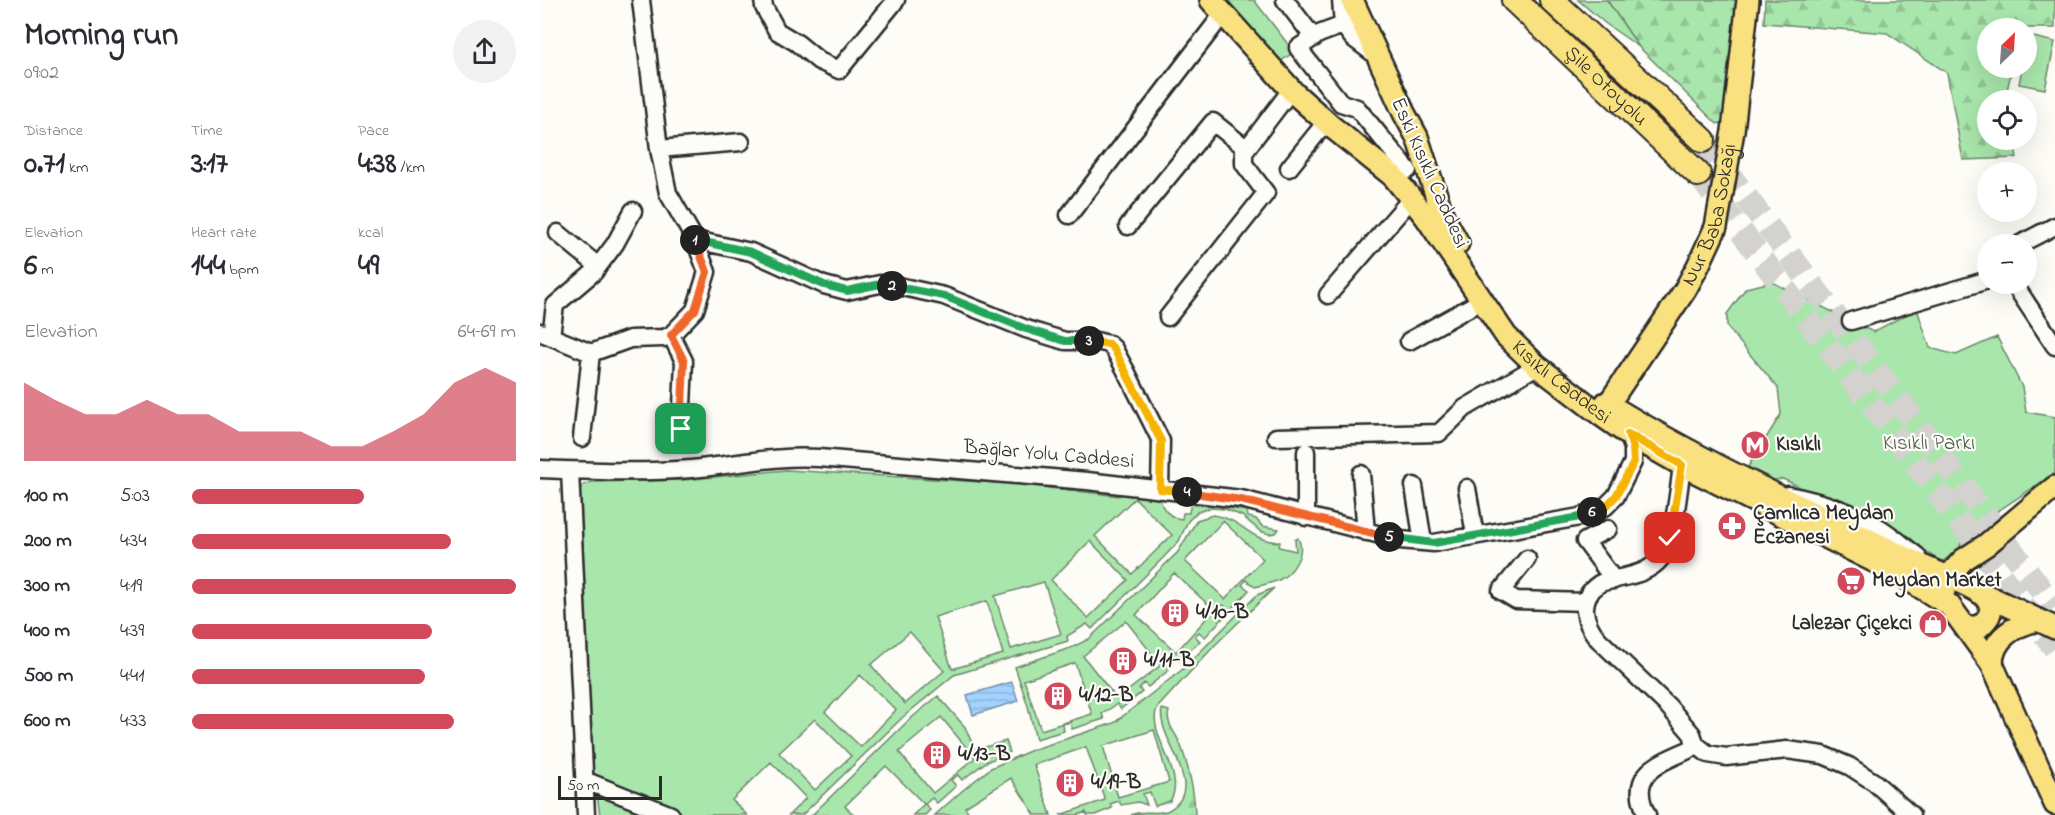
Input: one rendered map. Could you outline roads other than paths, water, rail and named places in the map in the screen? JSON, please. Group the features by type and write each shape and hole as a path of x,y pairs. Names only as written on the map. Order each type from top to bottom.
{"highway":[{"name":"Şile Otoyolu","path":"1514,0 1698,174"},
{"name":"Şile Otoyolu","path":"1558,4 1703,140"}],"main road":[{"name":"Eski Kısıklı Caddesi","path":"1352,0 1418,139 1443,216 1462,251 1509,320 1551,362 1585,389 1604,410"},
{"name":"Nur Baba Sokağı","path":"1604,410 1684,290 1716,227 1733,131 1748,0"},
{"name":"Kısıklı Caddesi","path":"1217,7 1291,90 1326,122 1401,173 1411,199 1426,217 1481,301 1506,336 1537,366 1604,410 1649,429 1770,492 2047,624"},
{"path":"1401,173 1413,167 1418,156 1418,139"},
{"name":"Kısıklı Caddesi","path":"1604,410 1628,434 1682,465 1898,573 1949,605 1992,664 2055,804"},
{"path":"1949,605 1944,598 1944,587 1947,578 1963,560 1986,545 2055,487"},
{"path":"1966,627 1979,627 1989,617 1991,607 1979,591 1977,571 1978,562 1986,545"},
{"path":"1992,664 1992,652 1999,642 2021,624 2047,624"}],"street":[{"path":"633,211 615,244 598,266 555,305 545,334 591,353 630,339 664,338 671,335 695,310 707,272 695,240 668,192 659,149 641,0"},
{"path":"763,0 764,7 777,30 819,61 839,70 896,0"},
{"path":"1285,0 1314,38"},
{"path":"1341,0 1343,25 1353,38 1378,57"},
{"path":"1069,215 1217,7"},
{"path":"1343,25 1298,48 1341,104 1357,108 1401,173"},
{"path":"1168,317 1266,193 1244,164 1244,152 1291,90"},
{"path":"1128,226 1213,122 1246,149"},
{"path":"1289,168 1326,122"},
{"path":"659,149 741,142"},
{"path":"1328,295 1411,199"},
{"path":"2037,235 2055,226"},
{"path":"558,233 598,266"},
{"path":"695,240 751,252 824,285 847,291 880,284 903,287 944,296 1026,329 1065,341 1096,341 1109,344 1122,364 1161,441 1160,489"},
{"path":"1851,321 1977,283"},
{"path":"2021,294 2055,346"},
{"path":"1409,341 1481,301"},
{"path":"671,335 684,361 681,429"},
{"path":"582,438 591,353"},
{"path":"1276,437 1438,433 1464,408 1537,366"},
{"name":"Bağlar Yolu Caddesi","path":"540,469 673,470 800,456 1054,478 1241,500 1400,540 1434,543 1580,517 1605,507 1616,496 1634,462 1633,448 1628,434"},
{"path":"1306,452 1306,517"},
{"path":"1682,465 1670,538 1663,557 1649,569 1600,583 1589,593 1584,613 1587,627 1668,706 1692,734 1695,744 1708,754 1726,757 1787,750 1823,755 1849,766 1874,782 1911,815"},
{"path":"570,471 586,815"},
{"path":"1361,474 1366,532"},
{"path":"1414,486 1423,542"},
{"path":"1467,488 1474,535"},
{"path":"1608,530 1585,541 1614,580"},
{"path":"1527,559 1501,591 1516,600 1586,602"},
{"path":"1647,815 1639,794 1641,782 1656,765 1693,748 1695,744"},
{"path":"584,780 671,815"}],"water":[{"path":"1012,682 1018,701 973,715 967,695"}],"tunnel":[{"path":"1703,140 2055,608"},
{"path":"1698,174 2055,648"}],"place":[{"name":"Kısıklı","path":"1755,445"},
{"name":"Çamlıca Meydan Eczanesi","path":"1732,526"},
{"name":"Meydan Market","path":"1851,581"},
{"name":"4/10-B","path":"1175,613"},
{"name":"Lalezar Çiçekci","path":"1933,624"},
{"name":"4/11-B","path":"1123,661"},
{"name":"4/12-B","path":"1058,696"},
{"name":"4/13-B","path":"937,755"},
{"name":"4/19-B","path":"1070,783"}],"park label":[{"name":"Kısıklı Parkı","path":"1929,444"}]}
